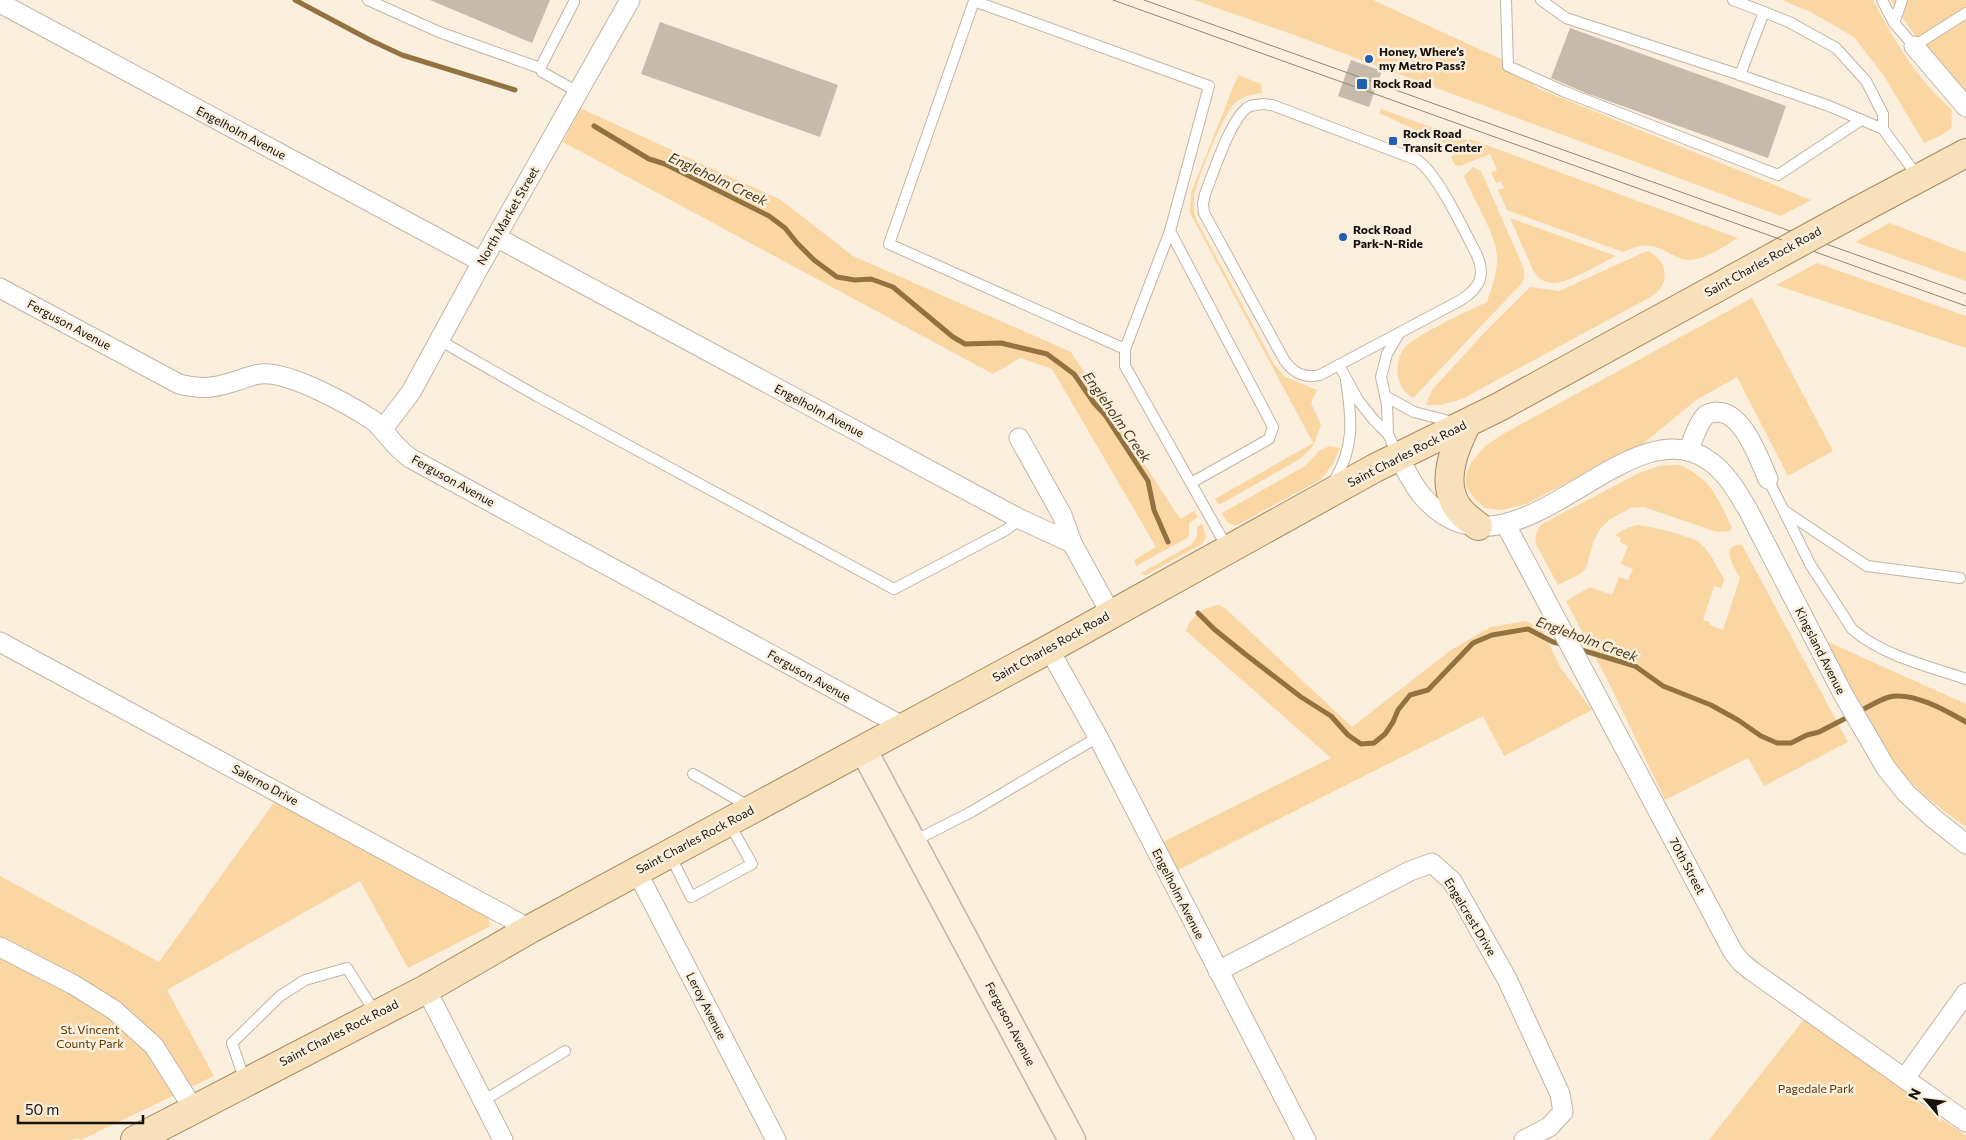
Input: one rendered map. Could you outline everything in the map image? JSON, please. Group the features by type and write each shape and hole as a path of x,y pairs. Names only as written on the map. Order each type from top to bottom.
{"main road":[{"name":"Saint Charles Rock Road","path":"135,1140 244,1081 426,988 530,929 1049,649 1320,499 1393,445 1467,423 1558,375 1741,273 1966,153"},
{"path":"1467,423 1453,454 1450,482 1451,494 1456,506 1478,526"}],"street":[{"name":"North Market Street","path":"383,429 410,392 630,0"},
{"name":"Engelholm Avenue","path":"0,3 482,262"},
{"path":"1914,46 1966,106"},
{"name":"Engelholm Avenue","path":"496,237 1020,519 1072,543"},
{"name":"Ferguson Avenue","path":"0,288 179,384 205,389 216,388 259,374 283,375 363,414 383,429 394,444 410,458 904,727"},
{"path":"1688,451 1704,417 1710,413 1722,412 1733,418 1745,431 1768,479"},
{"path":"1019,438 1062,515 1072,543 1111,614"},
{"name":"Kingsland Avenue","path":"1393,445 1415,487 1429,503 1445,516 1458,522 1489,528 1506,525 1537,511 1642,454 1664,449 1688,451 1707,459 1735,487 1842,694 1886,768 1906,793 1933,818 1966,844"},
{"name":"70th Street","path":"1506,525 1724,938 1741,962 1966,1122"},
{"name":"Salerno Drive","path":"0,642 530,929"},
{"name":"Engelholm Avenue","path":"1049,649 1098,738 1306,1140"},
{"name":"Ferguson Avenue","path":"863,749 1072,1140"},
{"name":"Engelcrest Drive","path":"1218,971 1410,871 1432,863 1452,881 1507,979 1560,1094 1563,1112 1549,1127 1524,1140"},
{"name":"Leroy Avenue","path":"637,872 776,1140"},
{"path":"0,948 74,985 114,1010 154,1046 193,1108"},
{"path":"426,988 503,1140"},
{"path":"1905,1078 1966,993"}],"lane":[{"path":"368,0 439,32 540,68 542,72 578,92"},
{"path":"1506,0 1508,66 1563,91 1778,175 1861,120"},
{"path":"1541,0 1566,18 1829,106 1883,129 1919,178"},
{"path":"1733,0 1788,22 1836,48 1866,81 1883,114 1883,129"},
{"path":"1882,0 1894,23 1914,46 1966,13"},
{"path":"1894,23 1902,0"},
{"path":"1124,349 889,244 974,1 1209,86 1170,231 1124,349 1125,366 1228,549"},
{"path":"540,68 574,2"},
{"path":"1740,75 1764,12"},
{"path":"1262,104 1272,105 1417,160 1430,171 1476,253 1482,266 1481,278 1470,294 1399,333 1320,375 1311,377 1292,369 1286,364 1204,213 1205,194 1233,125 1249,107 1262,104"},
{"path":"1170,231 1273,427 1269,439 1192,483"},
{"path":"1393,445 1381,377 1382,367 1399,333"},
{"path":"439,340 537,396 894,588 1006,530 1020,519"},
{"path":"1338,365 1365,411 1393,445"},
{"path":"1320,499 1339,473 1350,444 1351,422 1346,380"},
{"path":"1385,396 1420,414 1467,423"},
{"path":"1768,479 1810,564 1852,629 1858,635 1898,656 1966,679"},
{"path":"1785,512 1867,566 1960,578"},
{"path":"913,842 972,812 1098,738"},
{"path":"692,774 754,809"},
{"path":"670,854 691,897 752,864 728,823"},
{"path":"244,1081 232,1043 280,996 305,980 347,968 376,1014"},
{"path":"483,1101 565,1051"}],"green space":[{"path":"1194,0 1373,0 1518,67 1537,88 1811,200 1781,216 1294,35"},
{"path":"1782,0 1873,0 1907,59 1927,84 1952,110 1951,128 1944,134 1924,143 1884,76 1854,37 1811,12"},
{"path":"1891,0 1966,0 1966,93 1925,49"},
{"path":"1238,75 1261,84 1262,93 1240,99 1229,110 1199,179 1194,198 1195,215 1274,364 1285,377 1317,390 1311,403 1321,425 1313,446 1300,459 1219,505 1215,499 1313,443 1190,213 1191,193"},
{"path":"580,108 781,200 853,256 1071,352 1180,519 1194,511 1198,517 1189,523 1189,535 1187,538 1136,566 1134,560 1156,547 1052,369 1020,358 993,374 563,142"},
{"path":"1381,109 1469,141 1470,139 1738,238 1702,258 1689,260 1682,259 1652,246 1636,247 1623,252 1507,210 1498,190 1504,188 1501,181 1496,183 1491,173 1497,170 1490,154 1460,166 1455,165 1451,157 1460,152 1456,146 1442,142 1379,113"},
{"path":"1473,167 1481,171 1521,262 1524,277 1522,283 1413,398 1403,389 1398,376 1398,361 1405,347 1431,330 1487,302 1497,268 1497,256 1492,237 1464,176"},
{"path":"1510,218 1616,256 1568,280 1555,283 1545,281 1533,270"},
{"path":"1890,223 1966,253 1966,281 1855,242"},
{"path":"1647,251 1659,259 1665,277 1663,284 1654,295 1462,399 1441,405 1426,405 1432,390 1483,334 1530,287 1559,291"},
{"path":"1817,263 1966,316 1966,348 1776,285"},
{"path":"1752,298 1833,451 1788,476 1737,377 1696,400 1644,443 1526,504 1502,510 1485,508 1474,498 1466,486 1466,475 1471,463 1484,447 1503,434"},
{"path":"1330,446 1340,448 1333,464 1320,480 1237,525 1231,525 1226,520 1222,513 1305,466 1320,450"},
{"path":"1680,465 1700,477 1713,491 1732,528 1730,531 1717,532 1644,507 1630,508 1609,520 1600,529 1594,540 1586,568 1580,574 1558,585 1536,544 1536,533 1542,524 1639,473 1659,466"},
{"path":"1202,524 1206,537 1202,544 1146,575 1141,574 1191,545 1197,537 1197,527"},
{"path":"1637,525 1688,537 1700,543 1707,551 1724,579 1721,588 1714,586 1703,620 1710,622 1709,625 1723,630 1740,578 1730,558 1731,548 1742,545 1848,742 1764,786 1748,758 1665,800 1608,681 1566,601 1590,587 1612,595 1619,577 1628,580 1633,569 1621,564 1628,546 1620,542 1621,538 1615,535"},
{"path":"1220,605 1352,727 1451,650 1491,627 1525,621 1542,629 1560,667 1592,710 1504,756 1483,716 1176,871 1161,843 1331,758 1186,631 1195,616 1209,607"},
{"path":"1828,642 1966,704 1966,827 1923,794 1890,756 1867,719"},
{"name":"St. Vincent County Park","path":"275,801 485,912 489,920 489,927 408,968 360,881 167,990 214,1076 81,1140 77,1138 71,1140 0,1140 0,876 159,962"},
{"name":"Pagedale Park","path":"1805,1018 1889,1076 1922,1105 1966,1136 1966,1140 1709,1140"}],"building":[{"path":"430,0 550,0 532,43"},
{"path":"660,22 838,85 820,137 641,74"},
{"path":"1570,28 1786,106 1768,158 1586,93 1551,78"},
{"path":"1351,60 1382,71 1369,107 1338,96"}],"waterway":[{"name":"Engleholm Creek","path":"295,0 402,55 515,90"},
{"name":"Engleholm Creek","path":"594,126 649,159 665,164 769,216 785,228 814,260 837,277 855,280 871,279 893,287 953,337 965,344 1001,343 1047,354 1074,374 1094,403 1105,415 1148,481 1154,510 1168,542"},
{"name":"Engleholm Creek","path":"1198,613 1214,629 1245,654 1301,697 1331,716 1348,735 1361,744 1374,743 1385,734 1398,710 1410,695 1428,690 1473,643 1492,635 1528,629 1553,642 1565,645"},
{"name":"Engleholm Creek","path":"1578,649 1635,666 1663,686 1711,705 1761,736 1777,743 1791,743 1807,735 1819,732 1850,716"},
{"name":"Engleholm Creek","path":"1858,712 1885,698 1898,696 1929,703 1966,722"}],"tram line":[{"path":"1113,0 1966,306"},
{"path":"1144,0 1966,294"}],"place":[{"name":"Honey, Where’s my Metro Pass?","path":"1369,59"},
{"name":"Rock Road","path":"1362,84"},
{"name":"Rock Road Transit Center","path":"1393,141"},
{"name":"Rock Road Park-N-Ride","path":"1343,237"}]}
